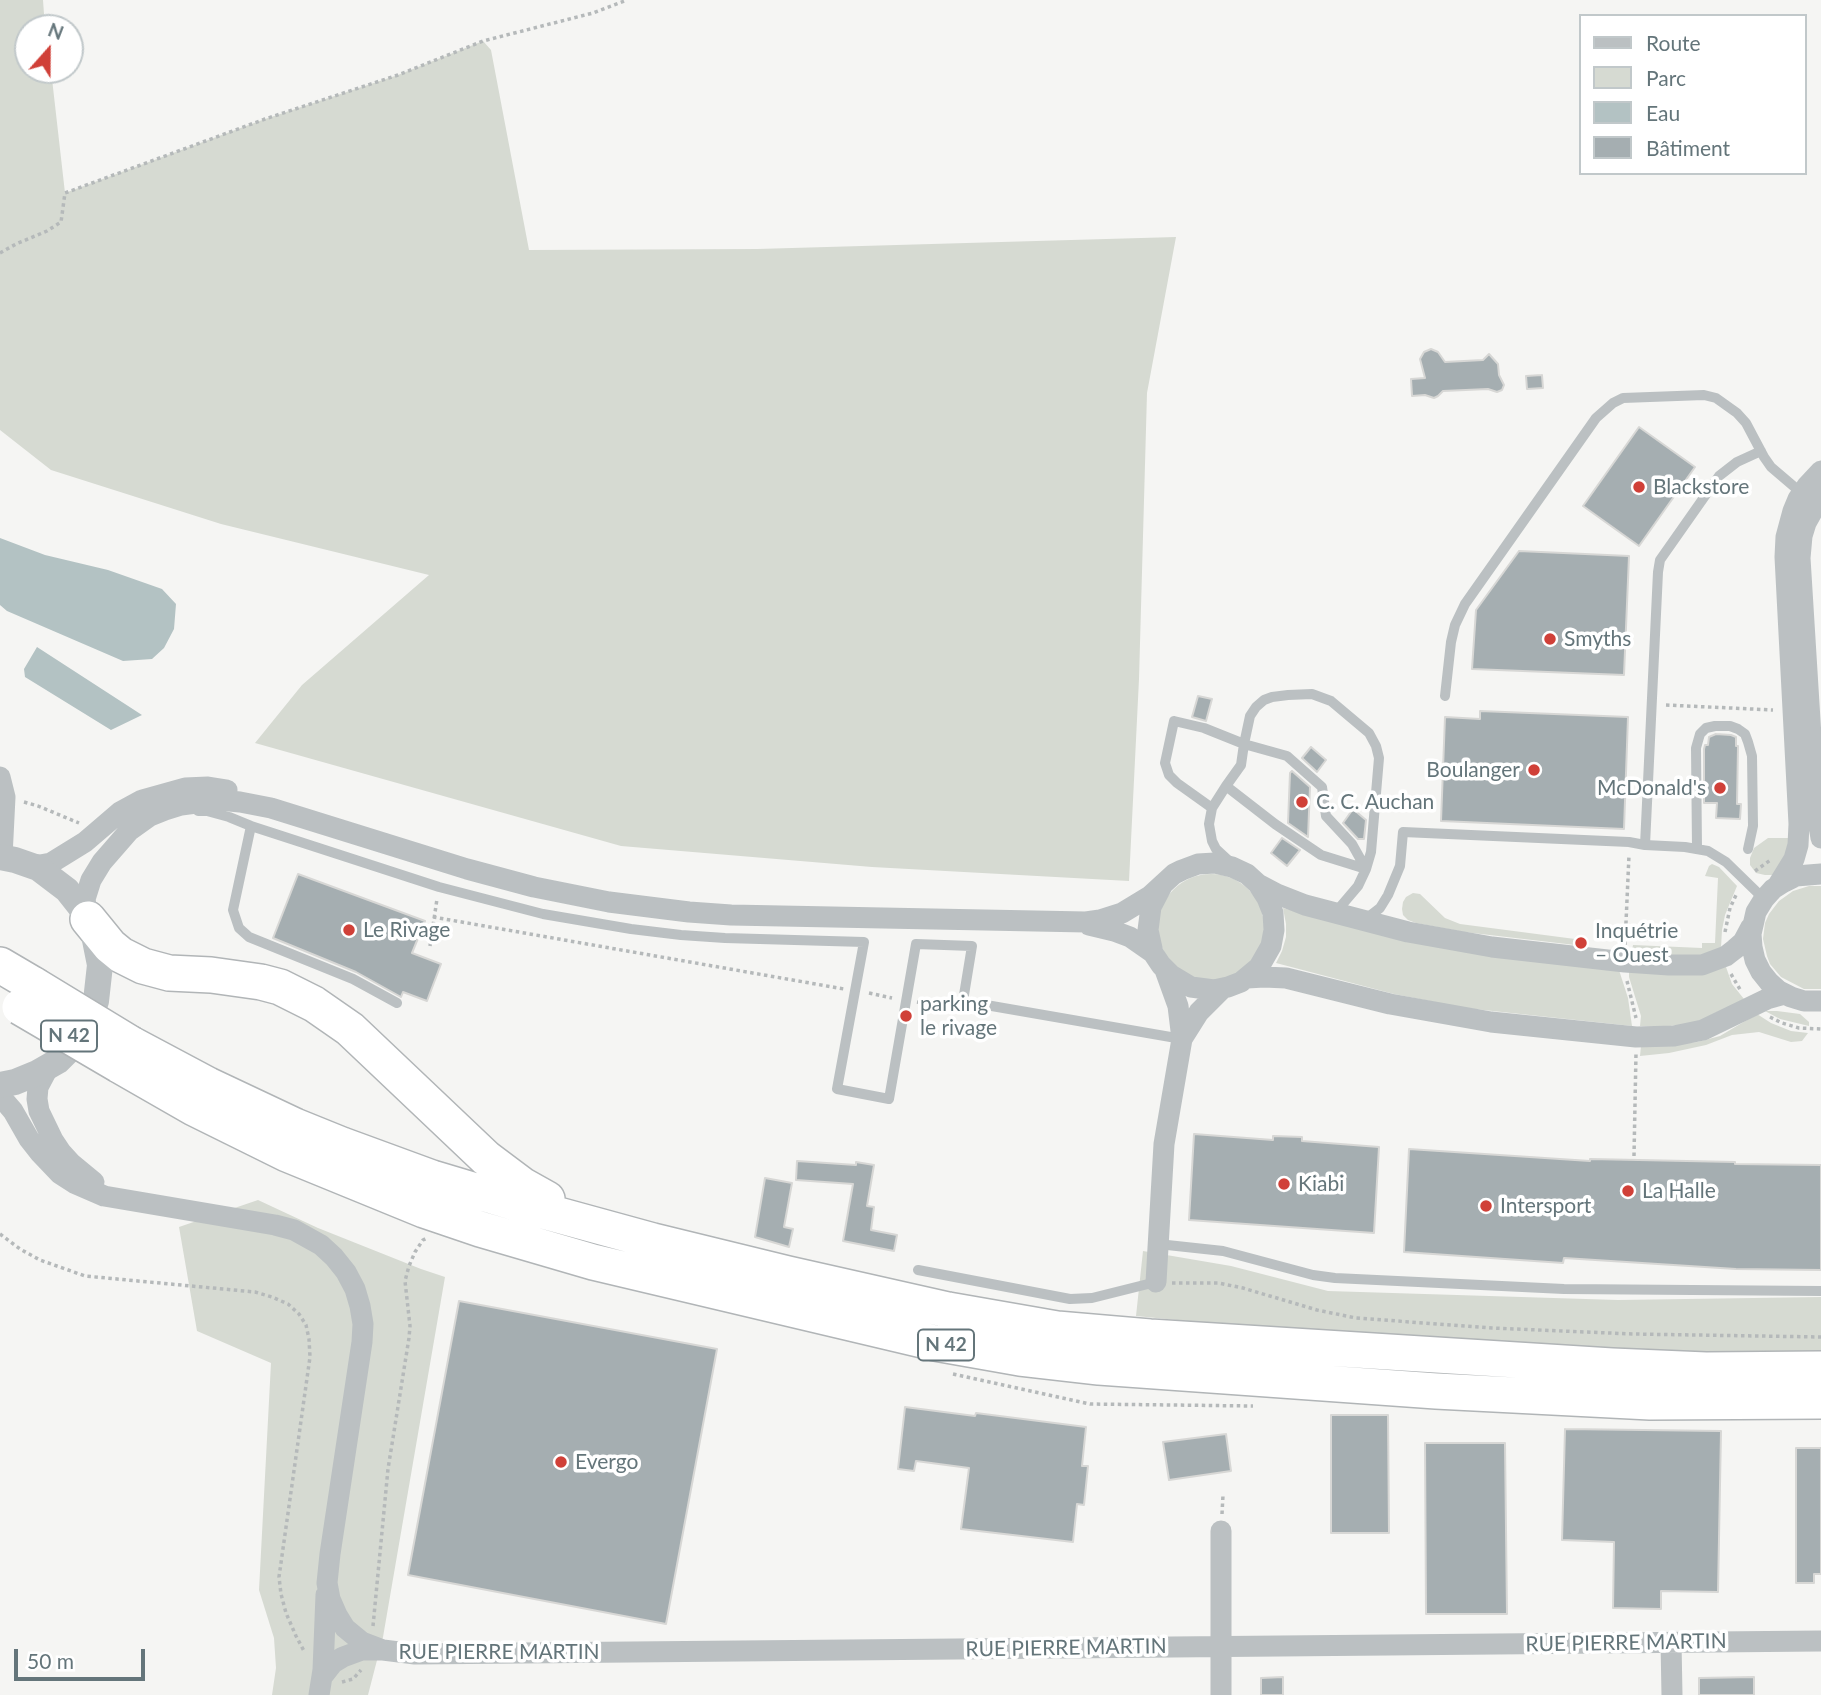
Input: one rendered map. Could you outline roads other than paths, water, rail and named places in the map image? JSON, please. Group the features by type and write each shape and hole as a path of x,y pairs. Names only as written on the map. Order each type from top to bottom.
{"highway":[{"path":"88,919 107,944 143,966 169,973 261,982 280,987 314,1004 357,1036 506,1174 539,1195 567,1208 653,1241"},
{"name":"N 42","path":"0,965 18,995 125,1054 208,1086 342,1145 432,1178 653,1241 948,1310 1090,1333 1612,1366 1706,1370 1821,1369"},
{"name":"N 42","path":"125,1054 194,1108 287,1154 376,1191 480,1229 593,1262 935,1343 1072,1364 1408,1389 1650,1402 1821,1401"}],"street":[{"path":"1821,471 1807,486 1813,498 1802,536 1800,558 1815,800 1821,838"},
{"path":"10,859 40,865 51,863 78,847 120,811 131,805 155,795 185,788 220,788 271,808 500,878 566,894 688,912 1068,922 1100,920 1122,914 1162,886 1174,874 1198,864 1215,863 1240,870 1258,884 1290,900 1341,916 1461,942 1625,962 1702,965 1726,956 1747,936 1756,912 1791,866 1799,838 1785,550 1793,511 1813,498"},
{"path":"2,787 10,859"},
{"path":"0,1085 26,1079 58,1061 75,1044 88,1023 96,1001 100,965 85,899 96,871 120,840 139,822 181,805 204,801 240,802 271,808"},
{"path":"10,859 48,875 67,890 88,919"},
{"path":"1771,892 1796,876 1821,874"},
{"path":"1068,922 1114,931 1138,942 1177,980 1191,987 1222,989 1247,978 1264,961 1271,946 1274,930 1271,905 1258,884"},
{"path":"1156,1282 1166,1124 1182,1039 1178,1006 1149,938 1149,914 1162,886"},
{"path":"1751,928 1752,947 1758,966 1769,982 1785,994 1804,1001 1821,1002"},
{"path":"1247,978 1286,978 1390,1004 1468,1019 1636,1037 1689,1034 1718,1024 1767,999 1785,994"},
{"path":"1182,1039 1199,1012 1222,989"},
{"name":"RUE PIERRE MARTIN","path":"48,1068 39,1084 37,1098 38,1111 53,1140 66,1158 84,1175 101,1187 127,1199"},
{"name":"RUE PIERRE MARTIN","path":"0,1096 29,1139 60,1174 90,1191 104,1196 294,1230 321,1245 346,1272 360,1306 362,1342 327,1583 330,1599 345,1628 374,1649 415,1654 1821,1641"},
{"path":"1221,1695 1222,1531"},
{"path":"322,1679 327,1583"},
{"path":"1671,1642 1672,1695"},
{"path":"322,1679 343,1657 374,1649"}],"lane":[{"path":"1445,696 1451,642 1455,625 1465,604 1596,418 1613,402 1623,398 1704,395 1716,398 1746,423 1764,457 1777,472 1813,498"},
{"path":"1645,845 1657,572 1660,560 1719,476 1737,462 1761,451"},
{"path":"1240,870 1222,856 1212,841 1209,824 1212,808 1241,765 1247,723 1255,707 1272,696 1312,694 1331,701 1369,733 1377,746 1371,852 1366,869 1341,916 1363,918 1380,908 1400,866 1404,832 1629,842 1697,848 1726,862 1771,892"},
{"path":"1212,808 1169,775 1165,763 1174,721 1204,728 1244,744 1287,756 1322,788 1326,816 1352,844 1366,869"},
{"path":"1697,848 1697,741 1706,728 1730,726 1745,734 1752,756 1754,826 1748,849"},
{"path":"1226,786 1321,855 1366,869"},
{"path":"150,816 207,811 439,887 543,914 631,929 725,938 864,942 836,1089 889,1099 916,944 972,946 962,1001 1182,1039"},
{"path":"251,826 233,911 239,928 250,937 353,979 397,1003"},
{"path":"1158,1244 1223,1251 1335,1278 1564,1289 1821,1291"},
{"path":"918,1270 1070,1299 1092,1298 1156,1282"}],"water":[{"path":"0,538 45,555 108,570 162,589 176,604 174,629 164,648 152,659 123,661 7,611 0,605"},
{"path":"37,647 142,715 111,730 25,677 24,669"}],"place":[{"name":"Blackstore","path":"1639,487"},
{"name":"Smyths","path":"1550,639"},
{"name":"Boulanger","path":"1534,770"},
{"name":"McDonald's","path":"1720,788"},
{"name":"C. C. Auchan","path":"1302,802"},
{"name":"Le Rivage","path":"349,930"},
{"name":"Inquétrie – Ouest","path":"1581,943"},
{"name":"parking le rivage","path":"906,1016"},
{"name":"Kiabi","path":"1284,1184"},
{"name":"La Halle","path":"1628,1191"},
{"name":"Intersport","path":"1486,1206"},
{"name":"Evergo","path":"561,1462"}]}
